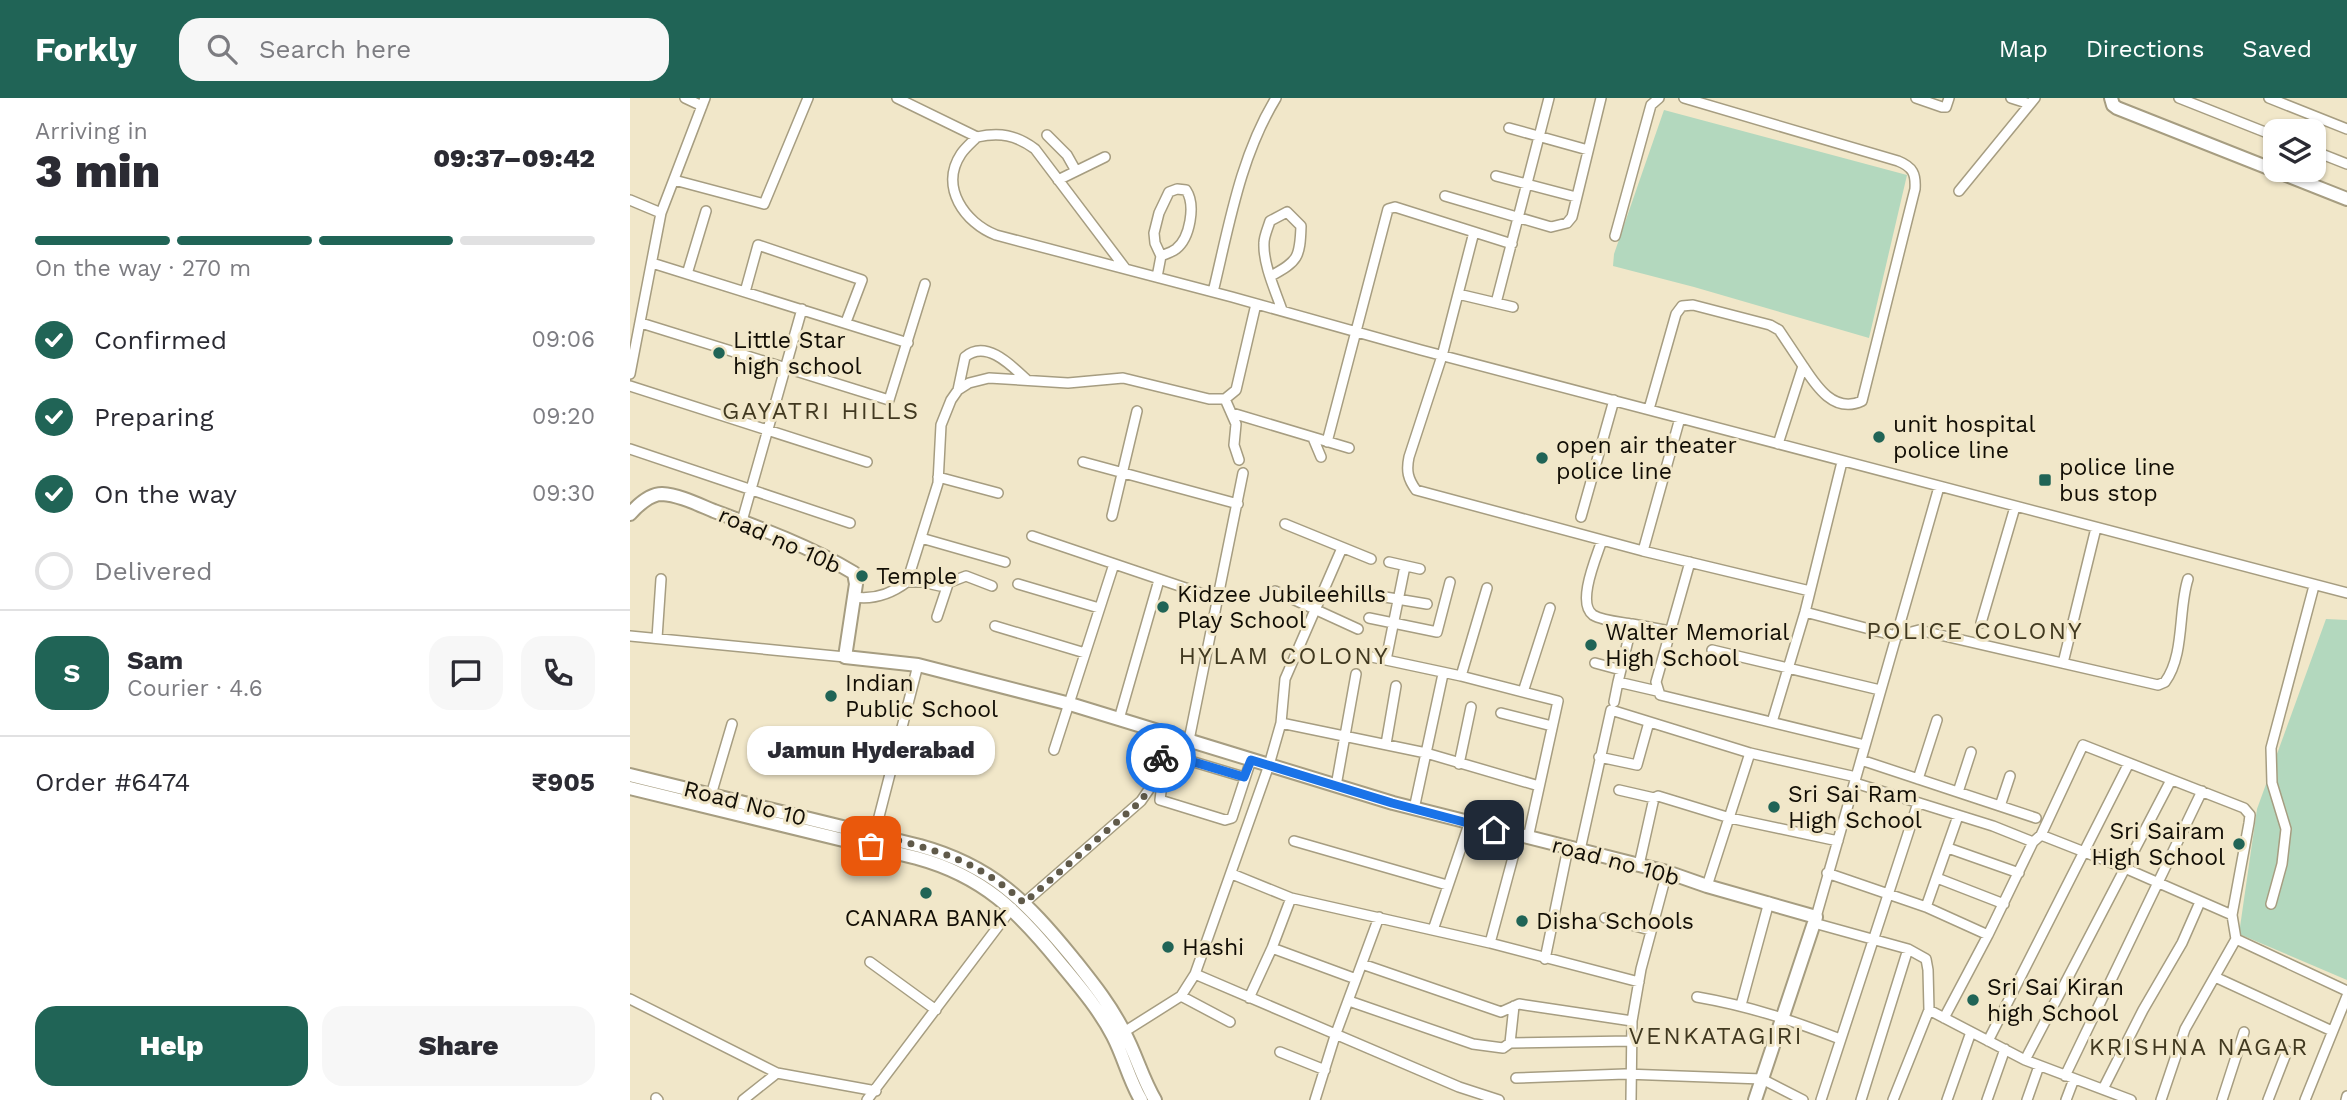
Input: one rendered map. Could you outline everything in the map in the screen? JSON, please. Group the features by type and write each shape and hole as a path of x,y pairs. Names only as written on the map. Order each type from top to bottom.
{"street":[{"path":"630,374 661,213 704,102 685,98"},
{"path":"674,180 764,204 808,98"},
{"path":"897,98 976,137 1000,134 1024,142 1035,149 1125,268"},
{"path":"1213,292 1243,169 1276,98"},
{"path":"1496,303 1549,98"},
{"path":"1445,196 1551,227 1563,225 1570,220 1601,98"},
{"path":"1615,236 1651,105 1659,98"},
{"path":"1649,409 1676,314 1682,306 1693,305 1775,327 1818,390 1829,398 1848,404 1862,401 1914,189 1914,172 1909,166 1898,161 1684,98"},
{"path":"1916,98 1942,107 1947,105 1950,98"},
{"path":"2011,98 2032,101"},
{"path":"2111,98 2117,108 2347,199"},
{"path":"2179,98 2263,131"},
{"path":"2269,98 2347,129"},
{"path":"1959,191 2032,101"},
{"path":"1509,128 1588,150"},
{"path":"1048,135 1067,155 1076,171"},
{"path":"976,137 961,153 957,163 954,176 955,194 960,208 982,230 1442,356 2347,593"},
{"path":"2326,156 2347,164"},
{"path":"1058,180 1105,157"},
{"path":"1496,176 1576,197"},
{"path":"1157,276 1161,256 1154,237 1159,213 1169,192 1186,190 1191,209 1184,238 1178,248 1161,256"},
{"path":"630,200 661,213"},
{"path":"1327,442 1390,208 1395,207 1512,244"},
{"path":"687,274 706,211"},
{"path":"1271,276 1294,263 1299,249 1301,226 1287,212 1272,219 1265,240 1265,256 1271,276 1282,310"},
{"path":"1474,232 1442,356 1409,457 1407,469 1416,490 1643,551 1810,591"},
{"path":"745,292 758,245 862,280 846,322"},
{"path":"652,263 908,343"},
{"path":"641,323 889,400 925,284"},
{"path":"1458,293 1513,307"},
{"path":"907,582 939,477 941,425 958,390 969,383 989,378 1068,383 1123,378 1209,399 1225,399 1236,390 1256,304"},
{"path":"742,521 802,309"},
{"path":"958,390 965,357 976,350 985,350 1007,362 1027,380"},
{"path":"1779,444 1802,366"},
{"path":"630,386 768,428 867,462"},
{"path":"1225,399 1236,424 1234,445 1239,460"},
{"path":"1581,517 1614,400"},
{"path":"1112,516 1137,411"},
{"path":"1232,413 1349,448"},
{"path":"1643,551 1680,418"},
{"path":"1313,438 1321,457"},
{"path":"630,449 850,523"},
{"path":"1083,462 1238,504"},
{"path":"1772,722 1805,612 1842,462"},
{"path":"1189,740 1238,504 1242,473"},
{"path":"939,477 998,493"},
{"path":"1755,1100 1815,920 1939,487"},
{"name":"road no 10b","path":"630,514 647,499 659,494 680,498 742,521 854,573 856,584 845,657 918,665 1070,704 1414,809 1667,872 1707,886 1769,902 1815,920"},
{"path":"1981,623 2015,507"},
{"path":"1286,524 1371,559"},
{"path":"2063,663 2096,528"},
{"path":"1032,536 1219,598"},
{"path":"921,538 1004,562"},
{"path":"1602,540 1587,589 1587,606 1593,615 1670,631"},
{"path":"1124,1031 1181,996 1195,974 1269,765 1281,723 1286,679 1342,548"},
{"path":"1389,562 1420,569"},
{"path":"1657,691 1656,682 1690,562"},
{"path":"1054,750 1114,564"},
{"path":"1387,660 1405,566"},
{"path":"854,597 888,594 907,582 940,586 966,576 992,586"},
{"path":"657,638 661,579"},
{"path":"1805,612 1896,636 1919,631 2148,684 2164,683 2171,673 2183,624 2181,604 2188,579"},
{"path":"1119,719 1159,580"},
{"path":"1369,618 1437,632 1450,582"},
{"path":"937,617 948,584"},
{"path":"1018,584 1099,608"},
{"path":"2271,904 2282,864 2286,829 2272,783 2271,748 2314,586"},
{"path":"1461,676 1487,588"},
{"path":"1275,591 1358,629"},
{"path":"1373,594 1427,604"},
{"path":"1523,692 1550,608"},
{"path":"1614,702 1632,624"},
{"path":"995,626 1085,653"},
{"path":"630,636 845,657"},
{"path":"1712,650 1881,690"},
{"path":"1362,655 1461,676 1558,701 1539,786 1490,943"},
{"path":"1595,663 1622,670"},
{"path":"873,840 918,665"},
{"path":"1336,786 1356,674"},
{"path":"1414,809 1443,674"},
{"path":"1618,682 1657,691 1665,698 1865,745"},
{"path":"1386,744 1396,686"},
{"path":"1459,764 1471,707"},
{"path":"1545,959 1611,710 1750,754 1856,780 2033,842"},
{"path":"1501,713 1552,726"},
{"path":"1918,779 1937,720"},
{"path":"1599,757 1637,765 1649,722"},
{"path":"1281,723 1426,752 1539,786"},
{"path":"711,795 732,724"},
{"path":"1944,1018 1988,936 2033,842 2041,835 2083,745 2244,808 2250,815 2232,915 2236,939 2180,1039 2161,1100"},
{"path":"1958,792 1971,752"},
{"path":"1024,903 1141,801 1150,788 1162,758 1167,754 1244,777"},
{"path":"1707,886 1750,754"},
{"path":"1162,758 1164,768 1160,800 1225,820 1232,818 1251,760"},
{"path":"1861,760 2036,818"},
{"path":"1988,1041 2129,763"},
{"name":"Road No 10","path":"630,775 873,840 970,877 1012,908 1029,925 1089,998 1114,1037 1141,1100"},
{"path":"2000,806 2010,776"},
{"path":"2025,1060 2171,780"},
{"name":"Road No 10","path":"630,788 873,840 947,853 976,866 1024,903 1099,990 1124,1031 1155,1100"},
{"path":"1619,790 1654,798 1658,796 1730,818 1838,841"},
{"path":"2066,1100 2070,1078 2202,792"},
{"path":"1639,865 1654,798"},
{"path":"1821,1100 1917,803"},
{"path":"1926,908 1958,816"},
{"path":"1433,930 1469,824"},
{"path":"2041,835 2232,915"},
{"path":"1294,841 1447,884"},
{"path":"1948,848 2019,873"},
{"path":"1631,1100 1632,1021 1650,930 1667,872"},
{"path":"1827,873 1926,908 1988,936"},
{"path":"1232,874 1291,898 1490,943 1639,982"},
{"path":"1937,878 2004,904"},
{"path":"1249,998 1291,898"},
{"path":"2108,1094 2143,1010 2182,943 2200,901"},
{"path":"1741,1005 1769,902"},
{"path":"867,1100 1012,908"},
{"path":"1315,1100 1335,1036 1379,917"},
{"path":"1605,918 1650,930"},
{"path":"1815,920 1908,949 1926,959 1928,1010 1894,1100"},
{"path":"2236,939 2347,994 2305,1100"},
{"path":"1272,948 1356,979"},
{"path":"1861,1100 1908,949"},
{"path":"870,962 936,1010"},
{"path":"1362,964 1497,1010 1507,1011 1514,1006 1525,1004 1632,1021"},
{"path":"1195,974 1335,1036 1459,1087 1499,1100"},
{"path":"2215,977 2332,1031"},
{"path":"1181,996 1230,1022"},
{"path":"1697,997 1782,1016 1840,1039"},
{"path":"630,999 777,1073 876,1091"},
{"path":"1349,1001 1472,1044 1503,1048 1510,1043 1632,1041"},
{"path":"1510,1043 1514,1006"},
{"path":"1928,1010 2025,1060 2108,1094 2131,1100"},
{"path":"1947,1100 1971,1032"},
{"path":"2222,1100 2244,1032"},
{"path":"1987,1100 2005,1049"},
{"path":"2267,1100 2287,1051"},
{"path":"1280,1052 1325,1070"},
{"path":"2027,1100 2039,1066"},
{"path":"743,1100 777,1073"},
{"path":"1516,1078 1632,1074 1762,1079 1803,1100"}],"green space":[{"path":"1664,110 1907,175 1869,338 1613,266 1614,254"},
{"path":"2326,619 2347,620 2347,980 2239,934 2257,809"}],"way so far":[{"path":"871,846 874,834 947,853 976,866 1024,903 1146,796 1161,758"}],"place":[{"name":"Little Star high school","path":"719,353"},
{"name":"unit hospital police line","path":"1879,437"},
{"name":"open air theater police line","path":"1542,458"},
{"name":"police line bus stop","path":"2045,480"},
{"name":"Temple","path":"862,576"},
{"name":"Kidzee Jubileehills Play School","path":"1163,607"},
{"name":"Walter Memorial High School","path":"1591,645"},
{"name":"Indian Public School","path":"831,696"},
{"name":"Sri Sai Ram High School","path":"1774,807"},
{"name":"Sri Sairam High School","path":"2239,844"},
{"name":"Jamun Hyderabad","path":"871,846"},
{"name":"CANARA BANK","path":"926,893"},
{"name":"Disha Schools","path":"1522,921"},
{"name":"Hashi","path":"1168,947"},
{"name":"Sri Sai Kiran high School","path":"1973,1000"}],"district":[{"name":"GAYATRI HILLS","path":"821,411"},
{"name":"POLICE COLONY","path":"1975,631"},
{"name":"HYLAM COLONY","path":"1284,656"},
{"name":"VENKATAGIRI","path":"1716,1036"},
{"name":"KRISHNA NAGAR","path":"2199,1047"}],"route":[{"path":"1161,758 1167,754 1244,777 1251,760 1392,803 1494,830"}]}
